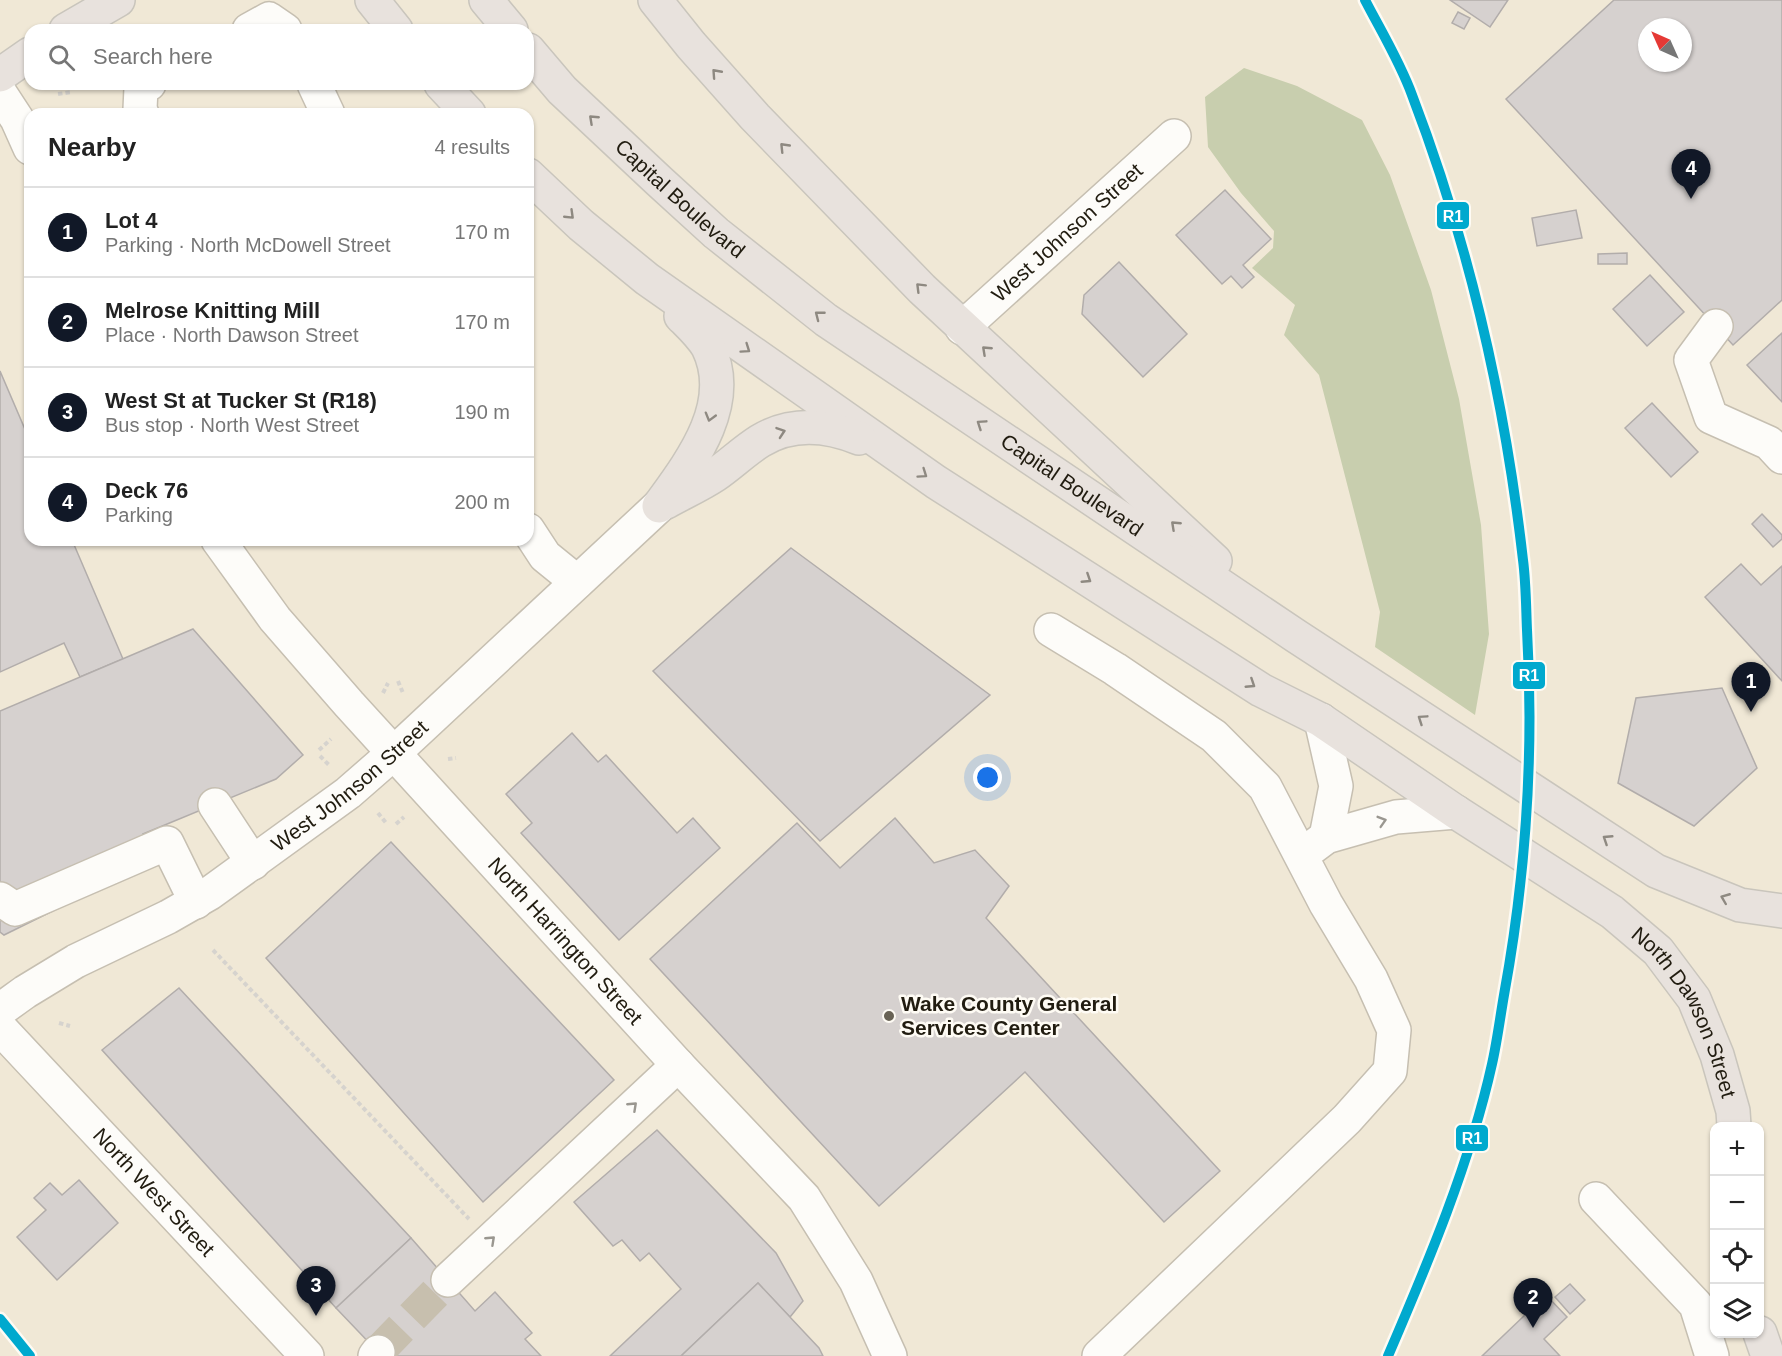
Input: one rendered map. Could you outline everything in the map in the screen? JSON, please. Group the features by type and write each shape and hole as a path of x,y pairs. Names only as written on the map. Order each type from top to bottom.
{"main road":[{"path":"76,24 118,0"},
{"path":"372,0 391,24"},
{"path":"486,0 506,24"},
{"path":"655,0 691,45 755,117 962,328 1296,636"},
{"name":"Capital Boulevard","path":"534,57 562,90 658,182 716,233 826,320 1296,636 1656,871 1740,904 1782,911"},
{"path":"0,75 24,58"},
{"path":"447,90 463,108"},
{"path":"534,181 580,225 647,279 893,453 1261,690 1321,720 1456,812"},
{"path":"647,279 707,346 713,362 716,384 713,411 704,439 660,506"},
{"path":"660,506 713,476 762,440 789,429 830,428 893,453"},
{"name":"North Dawson Street","path":"1456,812 1612,912 1658,951 1694,999 1717,1054 1734,1122"},
{"path":"1762,1338 1768,1356"}],"street":[{"path":"260,24 270,19 277,24"},
{"path":"140,108 141,90"},
{"path":"317,90 325,108"},
{"path":"0,93 24,135"},
{"name":"West Johnson Street","path":"962,328 1174,136"},
{"path":"1716,326 1691,360 1711,417 1769,443 1782,457"},
{"name":"West Johnson Street","path":"0,1010 76,961 196,902 348,793 660,506"},
{"path":"534,539 546,556 577,582"},
{"name":"North Harrington Street","path":"222,546 275,619 349,704 678,1065 804,1198 856,1281 890,1356"},
{"path":"1051,630 1115,669 1214,736 1265,788 1314,846 1326,903 1371,979 1394,1030 1390,1071 1347,1119 1099,1356"},
{"path":"1314,846 1336,786 1321,720"},
{"path":"215,805 253,863"},
{"path":"1314,846 1396,817 1456,812"},
{"path":"0,899 15,909 167,843 196,902"},
{"name":"North West Street","path":"0,1028 307,1356"},
{"path":"448,1280 678,1065"},
{"path":"1596,1199 1705,1302 1712,1356"}],"path":[{"path":"58,93 72,92"},
{"path":"398,681 403,693"},
{"path":"383,693 388,683"},
{"path":"330,766 319,753 331,740"},
{"path":"448,759 456,758"},
{"path":"378,813 386,823"},
{"path":"396,824 404,817"},
{"path":"213,950 490,1241"},
{"path":"59,1023 70,1026"}],"green space":[{"path":"1244,68 1297,86 1362,120 1390,175 1431,290 1459,399 1481,525 1489,634 1475,715 1375,647 1380,612 1319,375 1284,335 1295,305 1252,268 1273,248 1274,231 1241,193 1208,147 1205,97"}],"building":[{"path":"1450,0 1508,0 1490,27"},
{"path":"1614,0 1782,0 1782,300 1733,345 1506,99"},
{"path":"1458,12 1470,18 1464,29 1452,23"},
{"path":"1225,190 1271,239 1243,265 1254,277 1242,288 1231,276 1222,284 1176,235"},
{"path":"1576,210 1582,238 1537,246 1532,218"},
{"path":"1627,253 1627,264 1598,264 1598,254"},
{"path":"1119,262 1187,334 1143,377 1082,314 1084,295"},
{"path":"1650,275 1684,312 1647,346 1613,309"},
{"path":"1782,333 1782,402 1747,365"},
{"path":"0,371 24,427 24,546 75,546 123,659 80,677 64,643 0,672"},
{"path":"1652,403 1698,452 1671,477 1625,428"},
{"path":"1762,514 1782,535 1782,539 1773,547 1752,524"},
{"path":"791,548 990,695 820,841 653,671"},
{"path":"1741,564 1761,585 1782,566 1782,681 1705,597"},
{"path":"193,629 303,755 276,779 143,834 156,860 4,935 0,932 0,711"},
{"path":"1722,688 1757,768 1694,826 1618,783 1636,698"},
{"path":"572,733 598,762 606,755 677,833 693,818 720,848 619,940 521,833 532,823 506,794"},
{"name":"Wake County General Services Center","path":"895,818 934,863 975,850 1009,886 986,918 1220,1171 1164,1222 1025,1072 879,1206 650,959 797,823 840,868"},
{"path":"391,842 614,1080 483,1202 266,958"},
{"path":"179,988 411,1238 336,1308 102,1050"},
{"path":"657,1130 776,1253 803,1301 790,1317 758,1283 681,1356 610,1356 681,1289 649,1253 640,1261 622,1240 613,1246 574,1202"},
{"path":"79,1180 118,1223 57,1280 17,1237 46,1210 34,1198 50,1183 62,1195"},
{"path":"411,1238 475,1311 495,1292 532,1333 525,1339 541,1356 383,1356 378,1352 336,1308"},
{"path":"758,1283 819,1348 823,1356 681,1356"},
{"path":"1570,1284 1585,1300 1570,1314 1555,1297"},
{"path":"1546,1295 1567,1317 1544,1339 1560,1356 1482,1356"}],"tunnel":[{"path":"378,1352 448,1280"}],"transit line":[{"name":"R1","path":"1365,0 1412,95 1451,208 1482,324 1495,383 1515,501 1525,577 1529,676 1529,767 1523,859 1512,950 1494,1056 1460,1175 1433,1249 1388,1356"},
{"name":"R1","path":"0,1319 30,1356"}],"place":[{"name":"Deck 76","path":"1691,199"},
{"name":"Lot 4","path":"1751,712"},
{"name":"Wake County General Services Center","path":"889,1016"},
{"name":"West St at Tucker St (R18)","path":"316,1316"},
{"name":"Melrose Knitting Mill","path":"1533,1328"}]}
